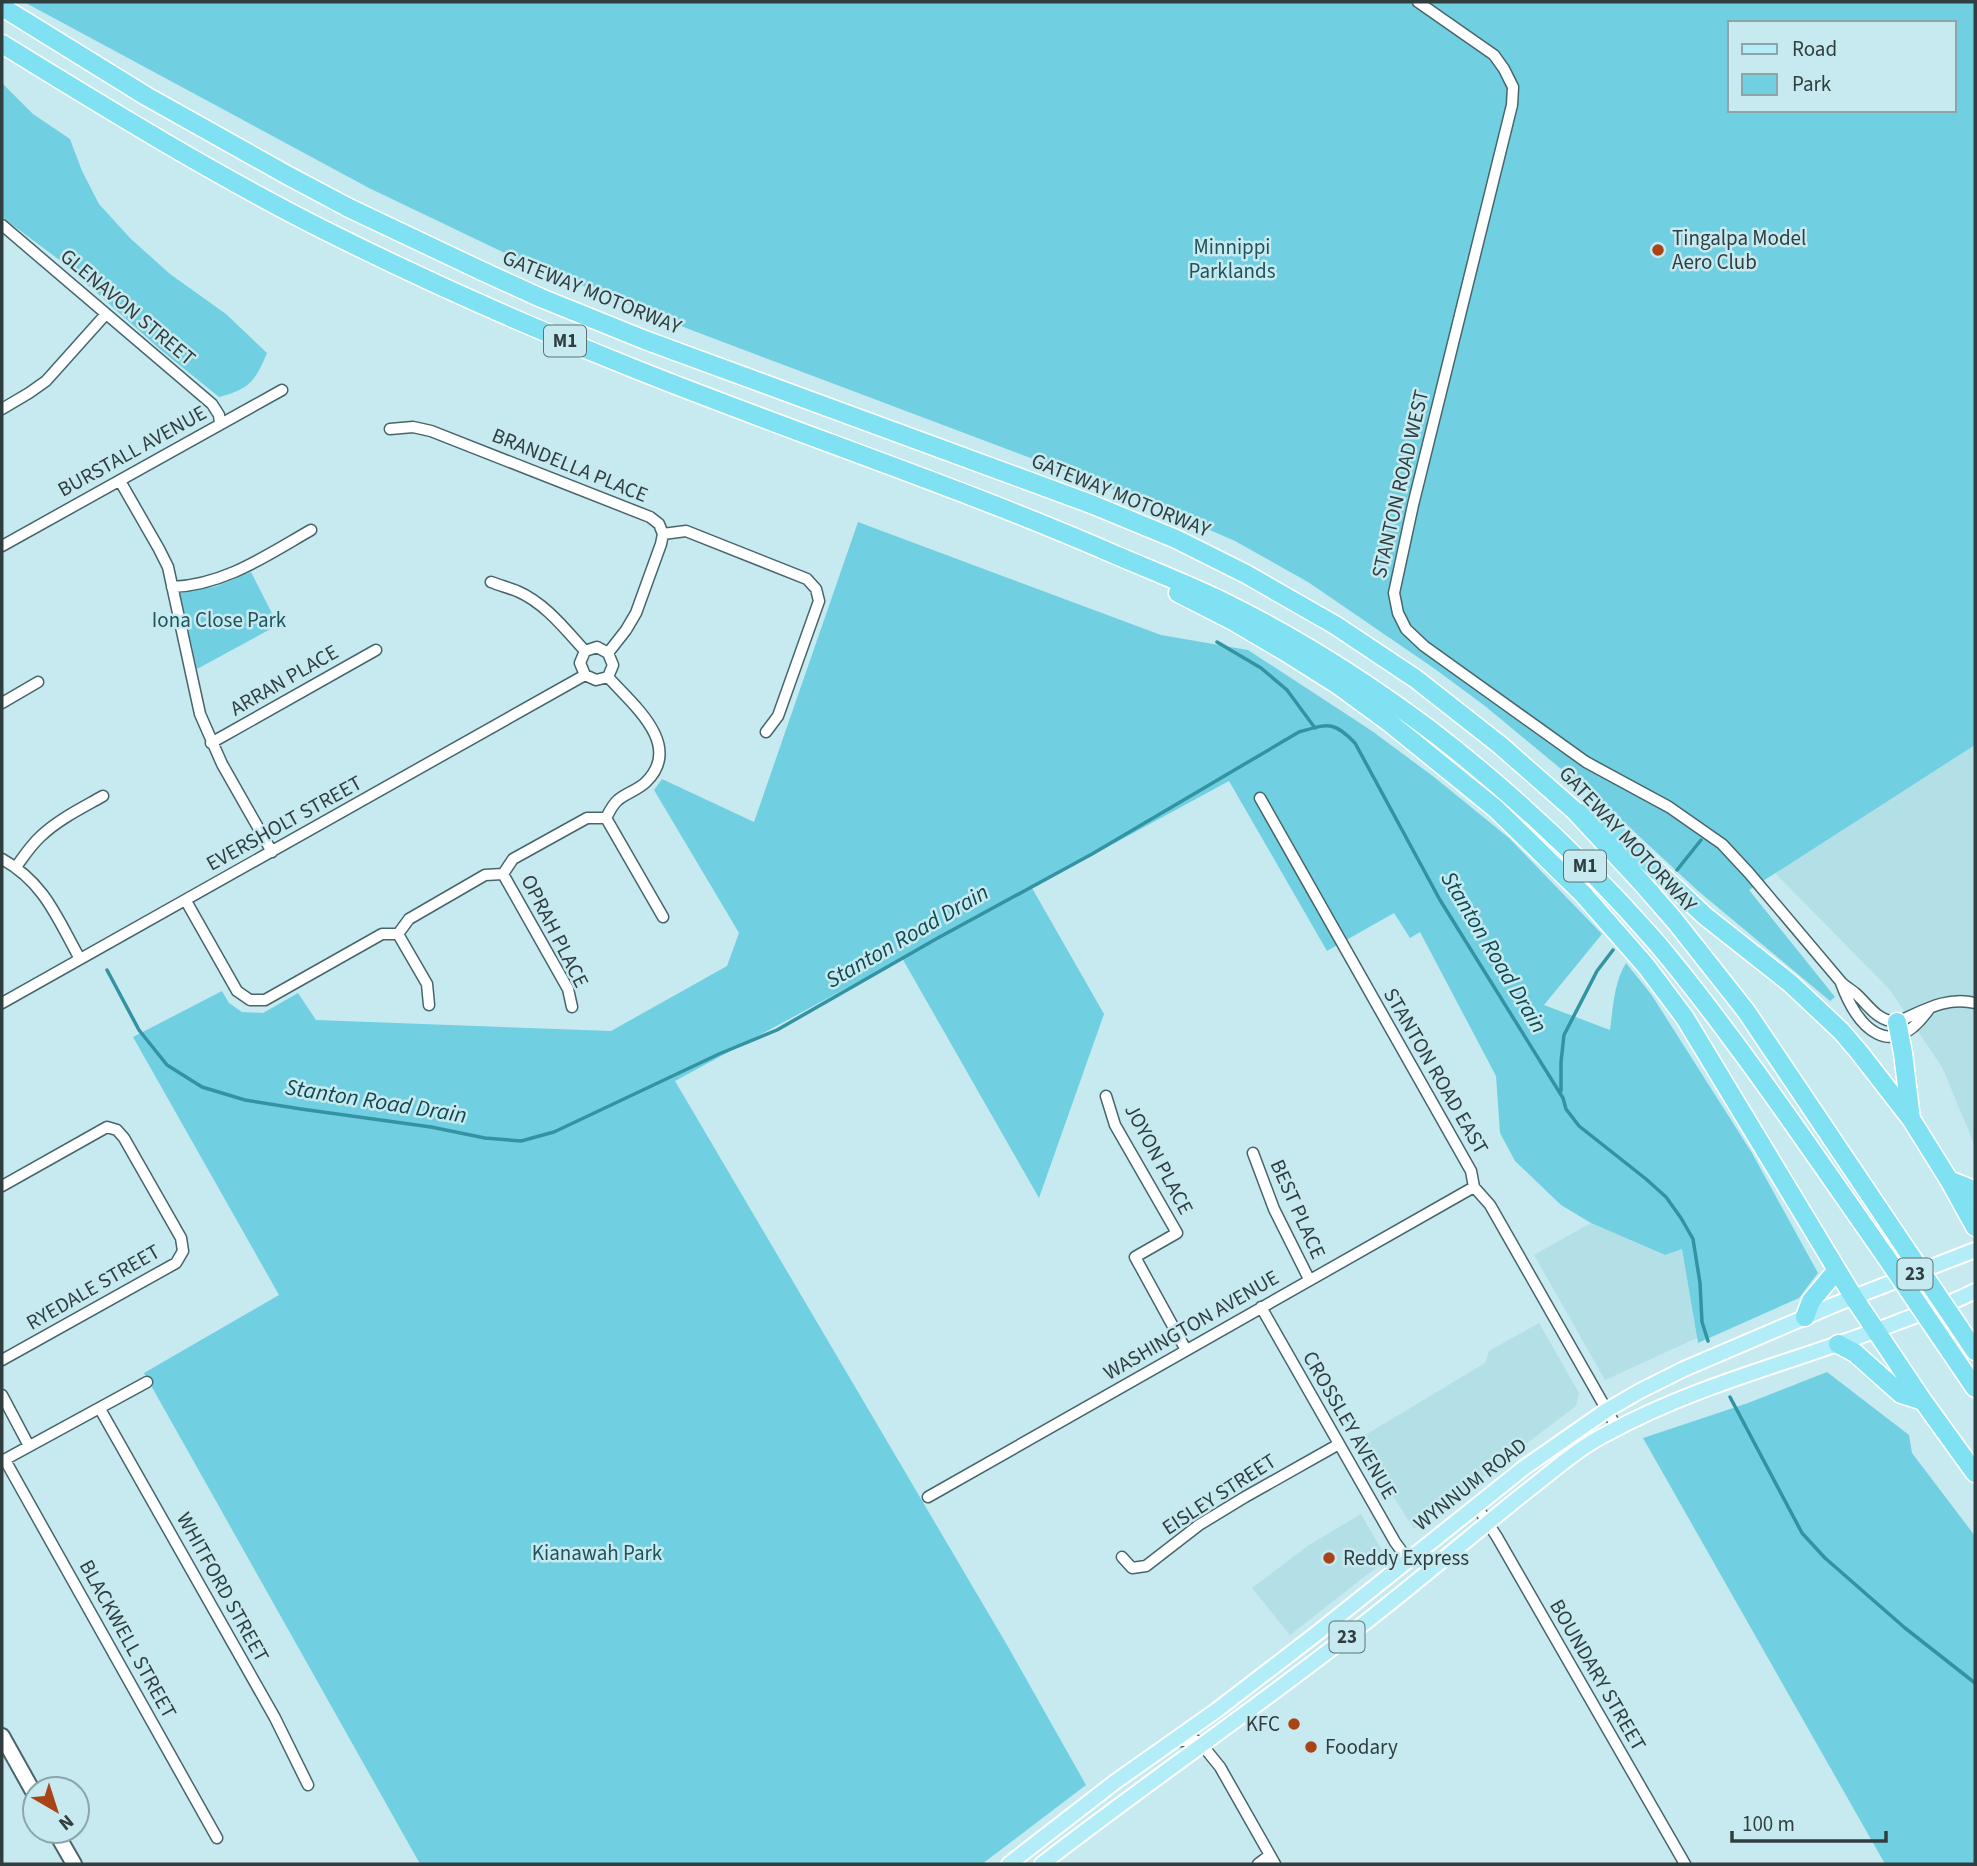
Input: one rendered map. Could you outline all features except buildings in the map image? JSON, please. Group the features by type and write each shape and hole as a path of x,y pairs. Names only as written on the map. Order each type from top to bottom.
{"highway":[{"name":"GATEWAY MOTORWAY","path":"2,7 134,89 349,208 541,298 662,346 1091,503 1176,539 1246,574 1335,625 1416,679 1500,745 1575,811 1675,920 1746,1011 1975,1351"},
{"name":"M1","path":"2,44 96,102 327,232 532,327 637,370 1037,522 1194,587 1269,625 1373,689 1426,727 1524,807 1632,915 1693,987 1805,1139 1975,1388"},
{"path":"1159,573 1171,589 1284,651 1338,685 1390,723 1496,809 1583,894 1646,966 1685,1018 1854,1298 1975,1474"},
{"path":"1575,811 1605,822 1705,916 1809,999 1859,1052 1911,1119 1975,1227"},
{"path":"1898,1029 1911,1119"},
{"path":"1949,1180 1969,1188 1975,1196"},
{"path":"1805,1317 1811,1301 1837,1270"},
{"path":"1838,1344 1855,1353 1901,1394 1923,1401"}],"main road":[{"name":"WYNNUM ROAD","path":"1014,1860 1316,1634 1535,1459 1607,1410 1665,1377 1805,1317 1975,1250"},
{"name":"WYNNUM ROAD","path":"1043,1863 1367,1622 1576,1453 1617,1428 1713,1386 1876,1331 1975,1291"},
{"path":"2,1736 24,1775"},
{"path":"63,1845 74,1864"},
{"path":"1014,1860 1026,1864 1043,1863"}],"street":[{"name":"STANTON ROAD WEST","path":"1418,2 1494,55 1513,87 1512,105 1402,552 1394,593 1398,613 1406,629 1424,646 1576,755 1669,807 1722,845 1841,982 1879,1018 1898,1029 1886,1037 1870,1028 1847,1000 1841,982"},
{"name":"GLENAVON STREET","path":"2,225 212,404 219,415 220,424"},
{"path":"2,409 46,381 106,314"},
{"name":"BURSTALL AVENUE","path":"2,546 282,390"},
{"name":"BRANDELLA PLACE","path":"390,429 413,427 430,431 650,517 659,524 663,534"},
{"path":"120,481 168,567 200,714 211,743 272,852"},
{"path":"172,587 192,586 239,571 311,530"},
{"path":"608,653 636,613 662,544 663,534 686,531 807,579 816,589 819,601 778,716 766,732"},
{"path":"491,582 519,592 537,603 553,616 585,651"},
{"path":"585,651 597,648 608,653 613,665 608,677"},
{"name":"ARRAN PLACE","path":"211,743 376,650"},
{"path":"585,651 580,663 585,675 596,680 608,677"},
{"name":"EVERSHOLT STREET","path":"2,1003 585,675"},
{"path":"606,818 616,801 645,783 654,772 659,756 658,741 652,725 608,677"},
{"path":"2,703 38,682"},
{"path":"16,867 43,834 58,822 103,796"},
{"name":"STANTON ROAD EAST","path":"1260,798 1471,1171 1474,1187 1490,1205 1617,1428"},
{"path":"186,901 237,991 250,1000 265,1000 382,934 398,933 409,919 485,875 503,874 513,859 587,818 606,818"},
{"path":"606,818 663,917"},
{"path":"2,859 34,882 46,897 80,959"},
{"name":"OPRAH PLACE","path":"503,874 568,989 572,1007"},
{"path":"398,933 427,984 429,1005"},
{"path":"1898,1029 1919,1023 1929,1009 1952,1000 1975,1003"},
{"name":"JOYON PLACE","path":"1106,1096 1115,1125 1177,1233 1135,1257 1186,1350"},
{"name":"RYEDALE STREET","path":"2,1186 107,1128 117,1130 181,1238 183,1251 176,1263 2,1360"},
{"name":"BEST PLACE","path":"1253,1153 1279,1220 1309,1279"},
{"name":"WASHINGTON AVENUE","path":"928,1497 1474,1187"},
{"name":"CROSSLEY AVENUE","path":"1261,1307 1399,1549 1408,1560"},
{"path":"3,1461 147,1382"},
{"path":"2,1395 29,1446"},
{"name":"WHITFORD STREET","path":"100,1409 275,1718 308,1785"},
{"name":"EISLEY STREET","path":"1122,1557 1132,1568 1146,1566 1199,1525 1339,1444"},
{"name":"BLACKWELL STREET","path":"3,1461 217,1838"},
{"name":"BOUNDARY STREET","path":"1476,1505 1685,1864"},
{"path":"1174,1741 1195,1740 1220,1767 1273,1860 1258,1864"}],"shaded area":[{"path":"1975,745 1975,1146 1942,1067 1890,990 1774,872"},
{"path":"1591,1223 1664,1255 1682,1248 1697,1338 1605,1380 1534,1255"},
{"path":"1539,1323 1579,1393 1576,1406 1414,1529 1357,1440 1485,1363 1489,1351"},
{"path":"1361,1514 1387,1559 1290,1635 1252,1588 1309,1545"}],"green space":[{"name":"Minnippi Parklands","path":"24,2 1975,2 1975,745 1749,890 1835,997 1830,1001 1697,890 1613,812 1485,706 1308,582 1235,541 1139,499 686,328 515,258 369,188"},
{"path":"2,83 33,114 70,139 99,204 131,239 170,274 226,314 267,353 259,371 245,387 219,397 161,350 62,262 2,217"},
{"name":"Kianawah Park","path":"858,522 1161,635 1248,650 1372,731 1434,777 1509,838 1602,934 1544,1005 1610,1030 1616,987 1626,963 1651,994 1752,1153 1818,1273 1799,1298 1698,1343 1682,1249 1665,1255 1591,1223 1561,1205 1515,1161 1500,1133 1496,1076 1420,932 1410,938 1394,913 1327,951 1229,781 1032,888 1104,1014 1039,1198 902,958 675,1081 1007,1645 1086,1785 982,1864 420,1864 144,1373 279,1295 133,1037 222,991 229,1003 242,1012 263,1013 298,993 316,1020 611,1031 727,966 739,933 654,790 662,779 754,822"},
{"name":"Iona Close Park","path":"251,572 278,625 197,669 180,593 217,586"},
{"path":"1827,1372 1909,1435 1912,1453 1975,1536 1975,1864 1885,1864 1643,1438 1748,1403"}],"waterway":[{"path":"1217,642 1261,668 1287,690 1315,728"},
{"name":"Stanton Road Drain","path":"107,970 139,1030 167,1065 202,1087 245,1100 431,1127 485,1138 521,1141 554,1132 719,1054 777,1030 1092,854 1299,732 1330,726 1341,730 1355,743 1440,900 1563,1098"},
{"path":"1677,870 1701,840"},
{"name":"Stanton Road Drain","path":"1561,1091 1564,1035 1597,971 1613,950"},
{"name":"Stanton Road Drain","path":"1563,1098 1566,1109 1579,1126 1666,1197 1681,1218 1693,1239 1700,1283 1702,1322 1708,1341"},
{"name":"Stanton Road Drain","path":"1730,1397 1802,1533 1825,1558 1905,1628 1975,1683"}],"place":[{"name":"Tingalpa Model Aero Club","path":"1658,250"},
{"name":"Reddy Express","path":"1329,1558"},
{"name":"KFC","path":"1294,1724"},
{"name":"Foodary","path":"1311,1747"}]}
